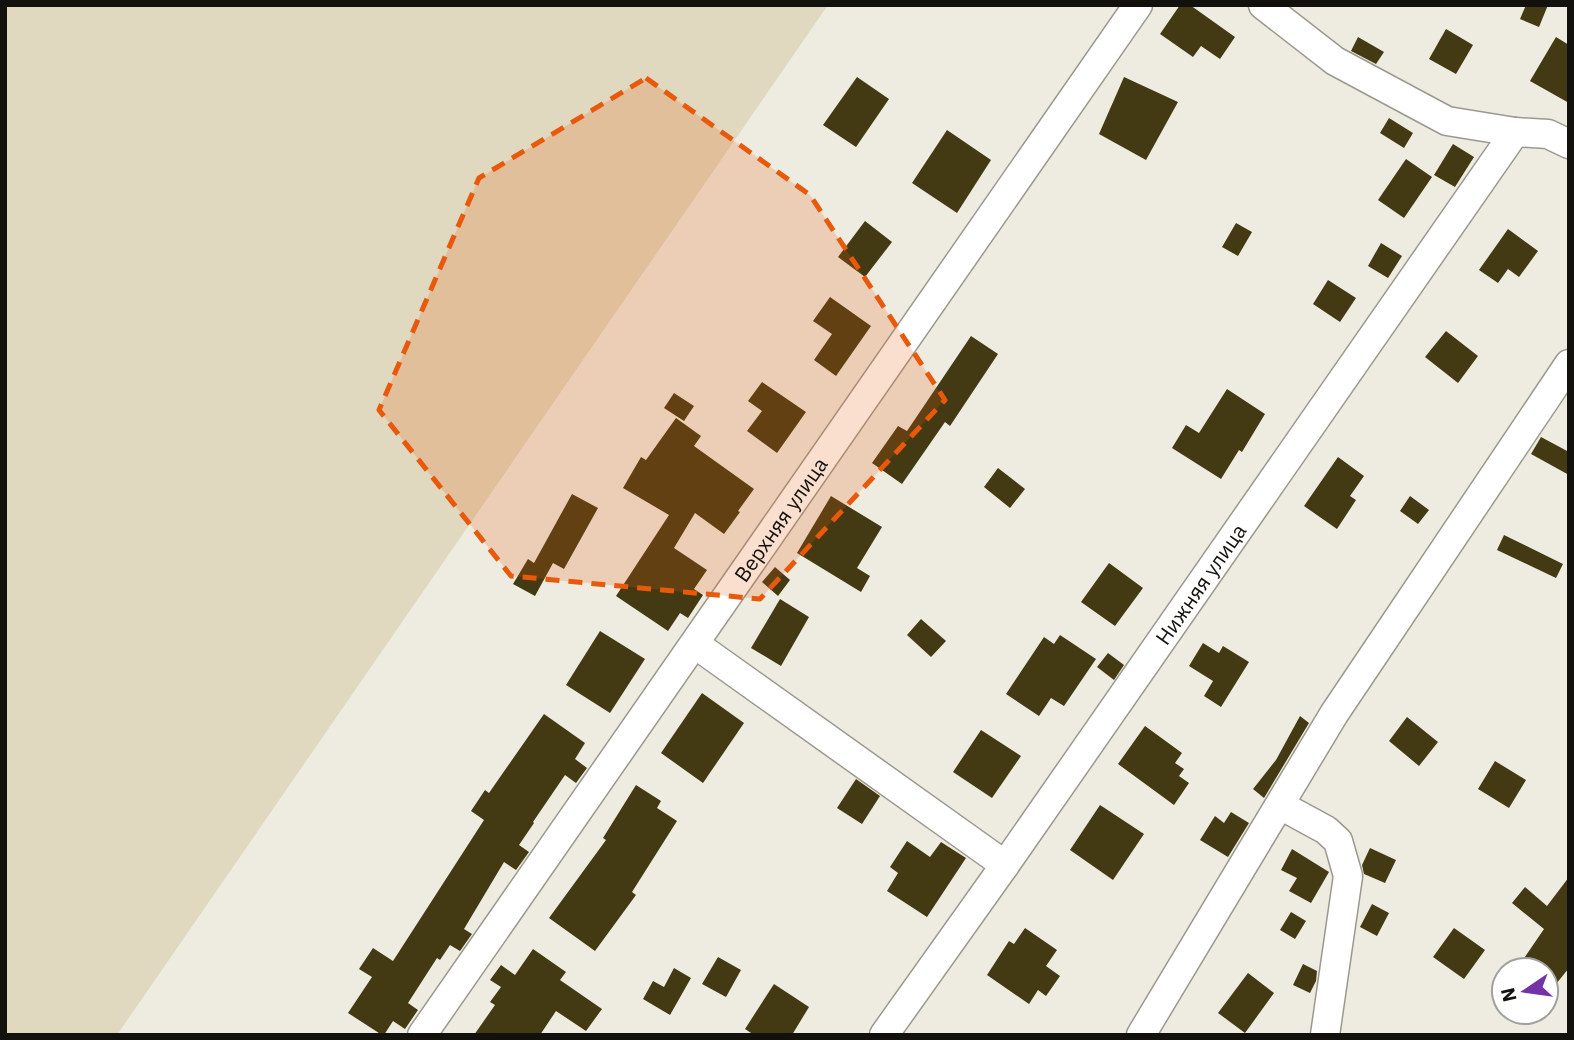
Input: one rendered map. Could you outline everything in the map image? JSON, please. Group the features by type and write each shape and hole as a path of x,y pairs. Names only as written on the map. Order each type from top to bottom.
{"street":[{"name":"Верхняя улица","path":"422,1035 1139,5"},
{"path":"1263,5 1335,61 1447,121 1515,132 1548,134 1569,144"},
{"name":"Нижняя улица","path":"884,1035 1515,132"},
{"path":"1141,1035 1334,715 1569,363"},
{"path":"695,643 1005,864"},
{"path":"1280,805 1326,830 1338,841 1348,876 1325,1035"}],"highlighted area":[{"path":"646,78 810,195 945,400 760,599 511,576 379,410 479,178"}],"shaded area":[{"path":"5,5 828,5 117,1035 5,1035"}],"building":[{"path":"1180,5 1190,5 1235,37 1220,59 1201,46 1193,57 1160,34"},
{"path":"1526,5 1548,5 1539,27 1520,19"},
{"path":"1446,29 1473,45 1456,74 1429,59"},
{"path":"1358,37 1384,52 1376,64 1351,51"},
{"path":"1556,37 1569,45 1569,103 1530,81"},
{"path":"857,77 889,99 856,147 823,125"},
{"path":"1124,77 1178,102 1146,160 1099,134"},
{"path":"1389,118 1413,133 1404,148 1380,133"},
{"path":"947,130 991,160 957,213 912,183"},
{"path":"1453,144 1474,157 1455,187 1434,175"},
{"path":"1406,159 1432,177 1404,218 1378,200"},
{"path":"865,221 892,242 865,277 838,257"},
{"path":"1236,223 1252,232 1238,256 1222,247"},
{"path":"1508,229 1538,251 1519,277 1508,269 1498,283 1479,270"},
{"path":"1381,243 1402,256 1388,278 1368,266"},
{"path":"1328,280 1356,298 1340,322 1313,304"},
{"path":"830,297 871,326 836,376 814,360 832,334 813,321"},
{"path":"1446,331 1478,356 1458,383 1425,357"},
{"path":"971,336 998,354 950,426 945,422 902,484 872,463 898,426 907,431"},
{"path":"762,382 806,412 777,453 747,431 762,411 748,401"},
{"path":"1227,389 1265,414 1242,452 1239,450 1221,479 1172,448 1186,425 1199,433"},
{"path":"674,393 694,406 684,421 664,408"},
{"path":"676,418 701,436 694,446 754,489 724,534 695,513 674,548 707,570 694,589 703,595 688,618 680,613 668,631 616,596 669,515 623,488 641,457 646,460"},
{"path":"1541,437 1569,452 1569,475 1531,454"},
{"path":"1338,457 1364,476 1350,496 1356,500 1337,529 1304,506"},
{"path":"998,468 1025,489 1010,508 984,487"},
{"path":"572,494 598,508 564,569 553,563 535,596 513,584 528,559 534,563"},
{"path":"831,496 882,527 857,568 870,576 861,592 797,553"},
{"path":"1410,496 1429,510 1418,524 1400,511"},
{"path":"1504,535 1563,564 1556,578 1497,550"},
{"path":"1109,563 1143,588 1115,626 1081,602"},
{"path":"775,567 790,580 778,596 762,582"},
{"path":"780,599 809,617 781,666 751,648"},
{"path":"921,619 946,641 931,657 907,635"},
{"path":"600,631 645,659 610,713 566,685"},
{"path":"1060,635 1096,659 1064,706 1051,698 1039,716 1006,694 1044,637 1054,644"},
{"path":"1203,643 1219,653 1223,646 1249,662 1221,707 1204,696 1213,681 1189,666"},
{"path":"1108,653 1124,665 1114,680 1097,667"},
{"path":"702,693 744,723 703,783 661,753"},
{"path":"544,714 585,743 575,759 587,768 576,783 565,775 519,845 529,852 516,870 504,862 464,929 472,934 460,951 450,945 440,960 437,958 408,1003 418,1010 405,1029 393,1021 382,1035 348,1013 372,977 359,969 373,948 393,961 484,820 471,811 485,790 489,793"},
{"path":"1300,716 1309,723 1264,798 1253,789 1276,760"},
{"path":"1407,717 1438,742 1419,766 1389,741"},
{"path":"1145,726 1182,753 1175,763 1184,769 1179,776 1189,783 1174,805 1118,764"},
{"path":"981,730 1021,756 992,798 953,772"},
{"path":"1495,761 1526,780 1509,808 1478,789"},
{"path":"856,779 880,796 862,824 837,808"},
{"path":"636,785 661,801 657,808 677,821 632,892 636,895 595,951 549,918 606,840 603,838"},
{"path":"1100,805 1144,834 1113,880 1070,850"},
{"path":"1231,812 1249,823 1228,857 1200,840 1215,816 1224,823"},
{"path":"907,841 930,857 941,842 966,858 927,917 887,891 898,873 890,867"},
{"path":"1370,848 1396,860 1385,883 1364,874 1362,865"},
{"path":"1292,849 1329,872 1311,903 1289,891 1297,878 1281,870"},
{"path":"1569,877 1569,968 1560,979 1560,956 1526,956 1544,929 1512,903 1525,887 1547,906"},
{"path":"1372,904 1389,913 1377,936 1360,927"},
{"path":"1291,912 1306,921 1295,939 1280,930"},
{"path":"1025,928 1057,950 1046,966 1060,976 1046,996 1038,990 1029,1004 987,975 1009,941 1014,944"},
{"path":"1454,928 1485,950 1464,979 1433,957"},
{"path":"533,949 566,972 560,980 602,1009 586,1031 556,1011 540,1035 474,1035 495,1005 490,1002 501,987 490,980 501,965 515,975"},
{"path":"718,957 741,970 726,997 702,984"},
{"path":"1303,964 1317,971 1310,993 1293,985"},
{"path":"674,968 691,978 670,1015 643,999 653,981 664,987"},
{"path":"1248,973 1274,993 1245,1033 1218,1013"},
{"path":"774,984 809,1007 792,1035 754,1035 745,1029"}]}
